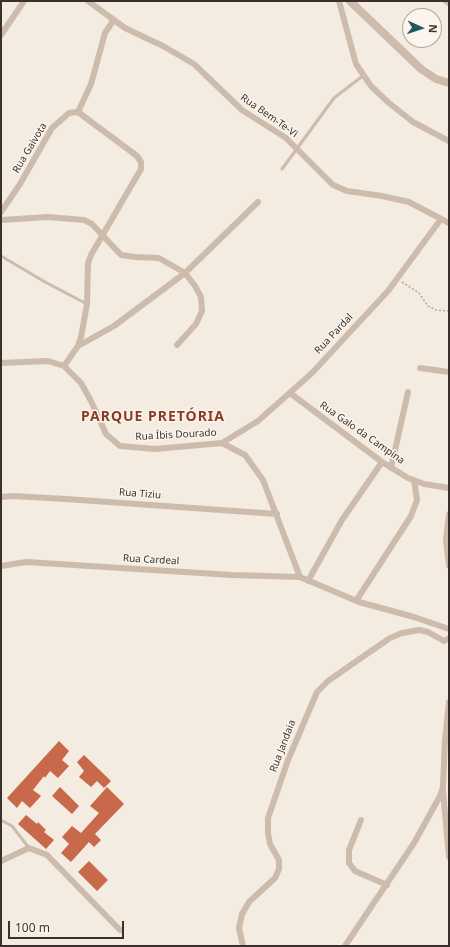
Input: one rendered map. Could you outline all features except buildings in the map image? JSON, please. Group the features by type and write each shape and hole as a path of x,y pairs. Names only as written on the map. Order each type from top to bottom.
{"street":[{"path":"1,35 24,1"},
{"name":"Rua Bem-Te-Vi","path":"88,1 113,20 137,35 186,58 242,110 286,138 323,176 334,185 347,191 409,202 449,223"},
{"path":"340,1 356,64 372,86 389,103 413,122 449,141"},
{"path":"350,1 421,69 436,79 449,83"},
{"path":"1,362 48,361 64,366 78,346 87,304 88,263 91,254 141,169 141,162 137,156 78,112 88,93 105,33 113,20"},
{"name":"Rua Gaivota","path":"1,212 20,184 52,128 69,113 78,112"},
{"path":"78,346 114,326 185,273 258,202"},
{"path":"1,220 74,218 92,224 121,255 127,257 159,258 185,273 201,297 202,311 196,324 177,345"},
{"name":"Rua Pardal","path":"222,443 258,421 290,393 351,331 397,279 441,219"},
{"name":"Rua Íbis Dourado","path":"64,366 81,383 106,434 120,446 155,449 222,443 245,455 263,480 300,577"},
{"path":"420,368 449,372"},
{"path":"391,468 408,392"},
{"name":"Rua Galo da Campina","path":"290,393 391,468 424,484 449,488"},
{"path":"308,581 342,520 382,462"},
{"path":"356,601 411,516 417,500 414,480"},
{"name":"Rua Tiziu","path":"1,498 13,496 66,499 277,514"},
{"path":"449,514 446,540 449,566"},
{"name":"Rua Cardeal","path":"1,566 26,562 232,575 300,577"},
{"path":"300,577 356,601 414,617 449,630"},
{"name":"Rua Jandaia","path":"243,946 239,928 242,914 249,902 275,878 279,869 279,860 270,844 268,818 288,760 317,692 338,674 390,638 402,633 419,630 428,632 444,641 449,638"},
{"path":"449,702 445,740 443,787 449,857"},
{"path":"345,946 414,843 440,796 443,787"},
{"path":"361,820 349,850 349,862 355,871 387,885"},
{"path":"1,861 29,848 47,855 120,930"}],"lane":[{"path":"282,169 334,98 364,75"},
{"path":"1,256 44,282 87,304"},
{"path":"1,820 12,826 29,848"}],"path":[{"path":"397,279 419,293 428,306 436,310 449,311"}],"district":[{"name":"PARQUE PRETÓRIA","path":"153,417"}]}
